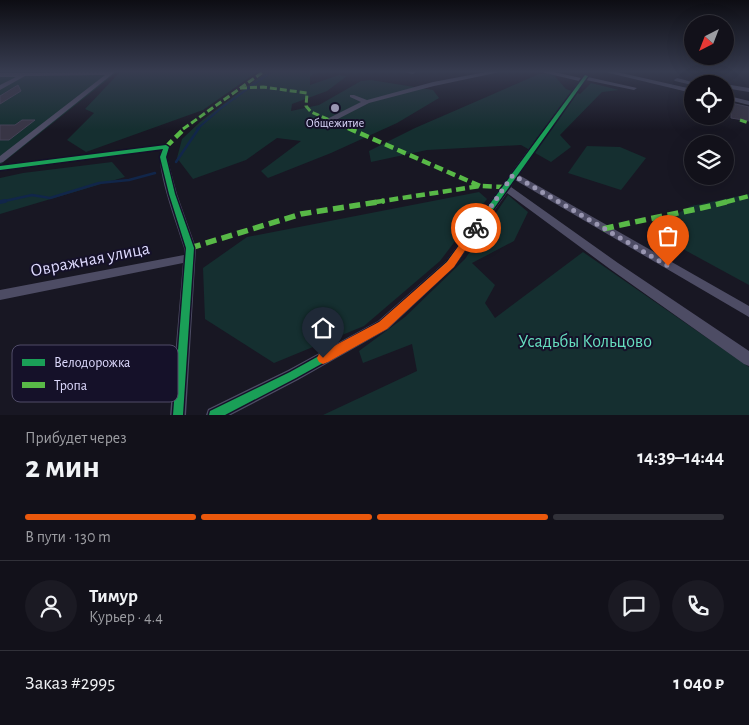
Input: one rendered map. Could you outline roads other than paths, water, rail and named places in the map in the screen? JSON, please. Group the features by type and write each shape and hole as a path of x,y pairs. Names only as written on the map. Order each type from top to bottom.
{"street":[{"path":"0,160 88,91"},
{"path":"329,120 367,102 406,91"},
{"path":"214,415 293,375 383,325 450,264 574,91"},
{"path":"352,96 367,102"},
{"path":"734,99 749,103"},
{"path":"0,168 166,148 163,158 190,248 178,415"},
{"path":"513,175 749,312"},
{"path":"505,187 614,266 749,358"},
{"name":"Овражная улица","path":"0,295 188,258"}],"waterway":[{"path":"197,129 244,91"},
{"path":"176,162 199,128"},
{"path":"5,201 0,202 32,195 50,198 99,183 129,180 155,173"}],"place":[{"name":"Общежитие","path":"335,108"}],"park label":[{"name":"Усадьбы Кольцово","path":"585,342"}]}
